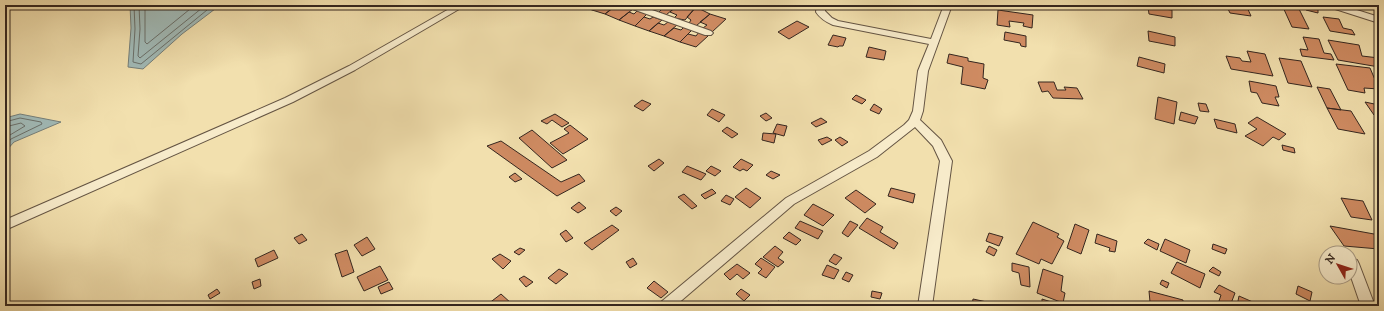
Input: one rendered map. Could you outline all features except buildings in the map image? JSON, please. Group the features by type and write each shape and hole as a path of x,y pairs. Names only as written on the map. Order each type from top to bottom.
{"street":[{"path":"5,225 289,100 352,68 462,5"},
{"path":"630,5 708,33"},
{"path":"821,5 820,12 829,20 836,23 934,42"},
{"path":"666,306 790,201 873,154 898,136 914,120 920,98 923,71 948,5"},
{"path":"1332,5 1379,20"},
{"path":"914,120 936,139 946,160 925,306"},
{"path":"1358,278 1368,306"}],"water":[{"path":"130,5 210,5 215,9 182,34 143,69 128,67 131,28"},
{"path":"20,114 61,122 14,142 5,152 5,118"}]}
